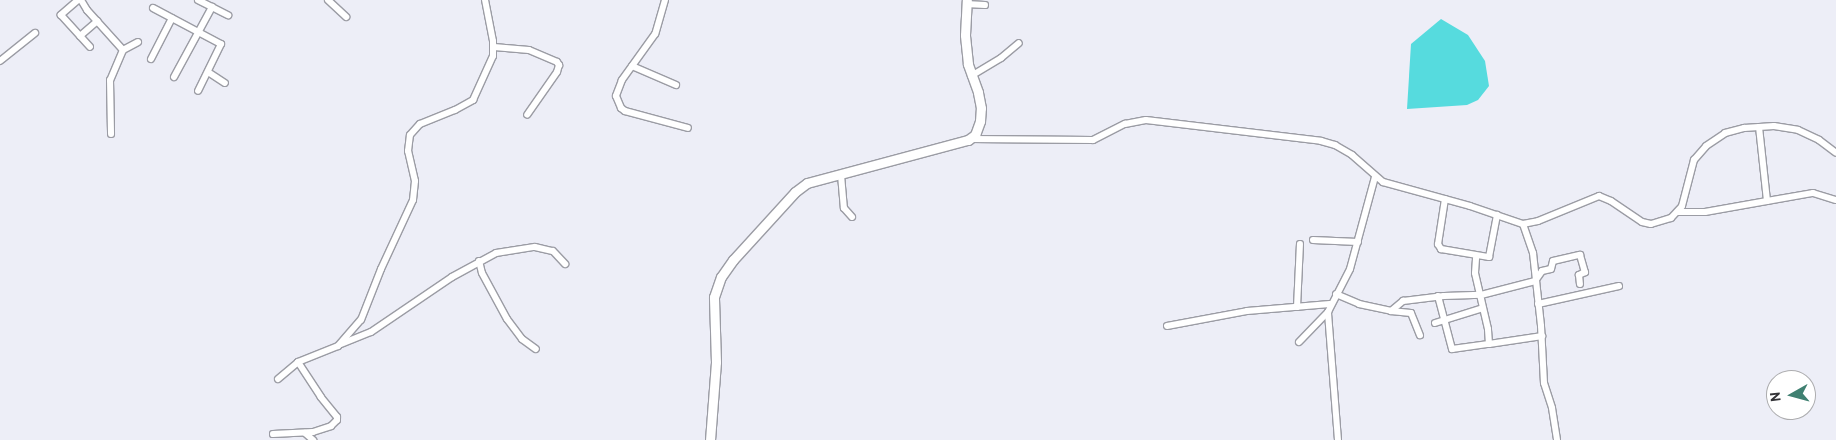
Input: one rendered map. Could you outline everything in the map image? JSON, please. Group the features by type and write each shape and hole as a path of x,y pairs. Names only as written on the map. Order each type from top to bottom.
{"street":[{"path":"90,47 61,15 79,0 123,50"},
{"path":"198,0 228,15"},
{"path":"329,0 346,17"},
{"path":"338,346 361,320 381,269 413,200 414,181 408,151 410,135 420,124 455,110 472,100 491,61 494,47 485,0"},
{"path":"665,0 655,34 616,90 621,108 630,114 688,128"},
{"path":"971,139 977,131 980,108 965,35 967,2 985,5"},
{"path":"174,77 212,7"},
{"path":"153,8 221,44 198,91"},
{"path":"151,59 172,18"},
{"path":"80,36 97,21"},
{"path":"0,61 35,33"},
{"path":"111,134 110,80 123,50 138,42"},
{"path":"972,76 1019,43"},
{"path":"494,47 529,50 557,62 559,65 558,72 527,115"},
{"path":"632,66 676,85"},
{"path":"208,72 225,83"},
{"path":"710,440 716,362 714,297 717,284 733,260 798,189 813,180 841,175 971,139 1093,140 1119,126 1146,120 1321,141 1335,145 1352,155 1375,177 1389,184 1445,199 1522,224 1538,221 1599,196 1611,201 1642,222 1651,224 1663,222 1678,212 1685,198 1694,160 1706,146 1726,133 1760,127 1786,127 1798,130 1819,140 1836,153"},
{"path":"1760,127 1768,201"},
{"path":"841,175 844,208 852,217"},
{"path":"1338,440 1328,312 1330,304 1346,280 1375,177"},
{"path":"1678,212 1705,212 1813,193 1836,200"},
{"path":"1445,199 1438,247 1486,258 1490,254 1497,215"},
{"path":"1522,224 1531,243 1542,336 1544,383 1552,408 1557,440"},
{"path":"1313,240 1358,242"},
{"path":"1298,307 1300,244"},
{"path":"278,379 298,362 371,332 479,261 503,250 535,247 552,251 565,264"},
{"path":"1390,311 1403,301 1438,296 1481,295 1535,281 1542,271 1551,269 1553,261 1581,255 1585,272 1578,275 1580,284"},
{"path":"1476,257 1475,273 1481,295 1489,344"},
{"path":"479,261 482,273 507,319 522,339 536,349"},
{"path":"1538,304 1619,286"},
{"path":"1336,294 1359,304 1390,311 1411,313 1420,336"},
{"path":"1438,296 1452,349 1542,336"},
{"path":"1167,326 1247,312 1330,304"},
{"path":"1435,322 1483,308"},
{"path":"1299,342 1328,312"},
{"path":"273,434 305,433 331,426 335,423 337,417 298,362"},
{"path":"305,433 313,440"}],"water":[{"path":"1441,19 1468,35 1485,61 1489,86 1478,100 1467,105 1407,109 1411,44"}]}
